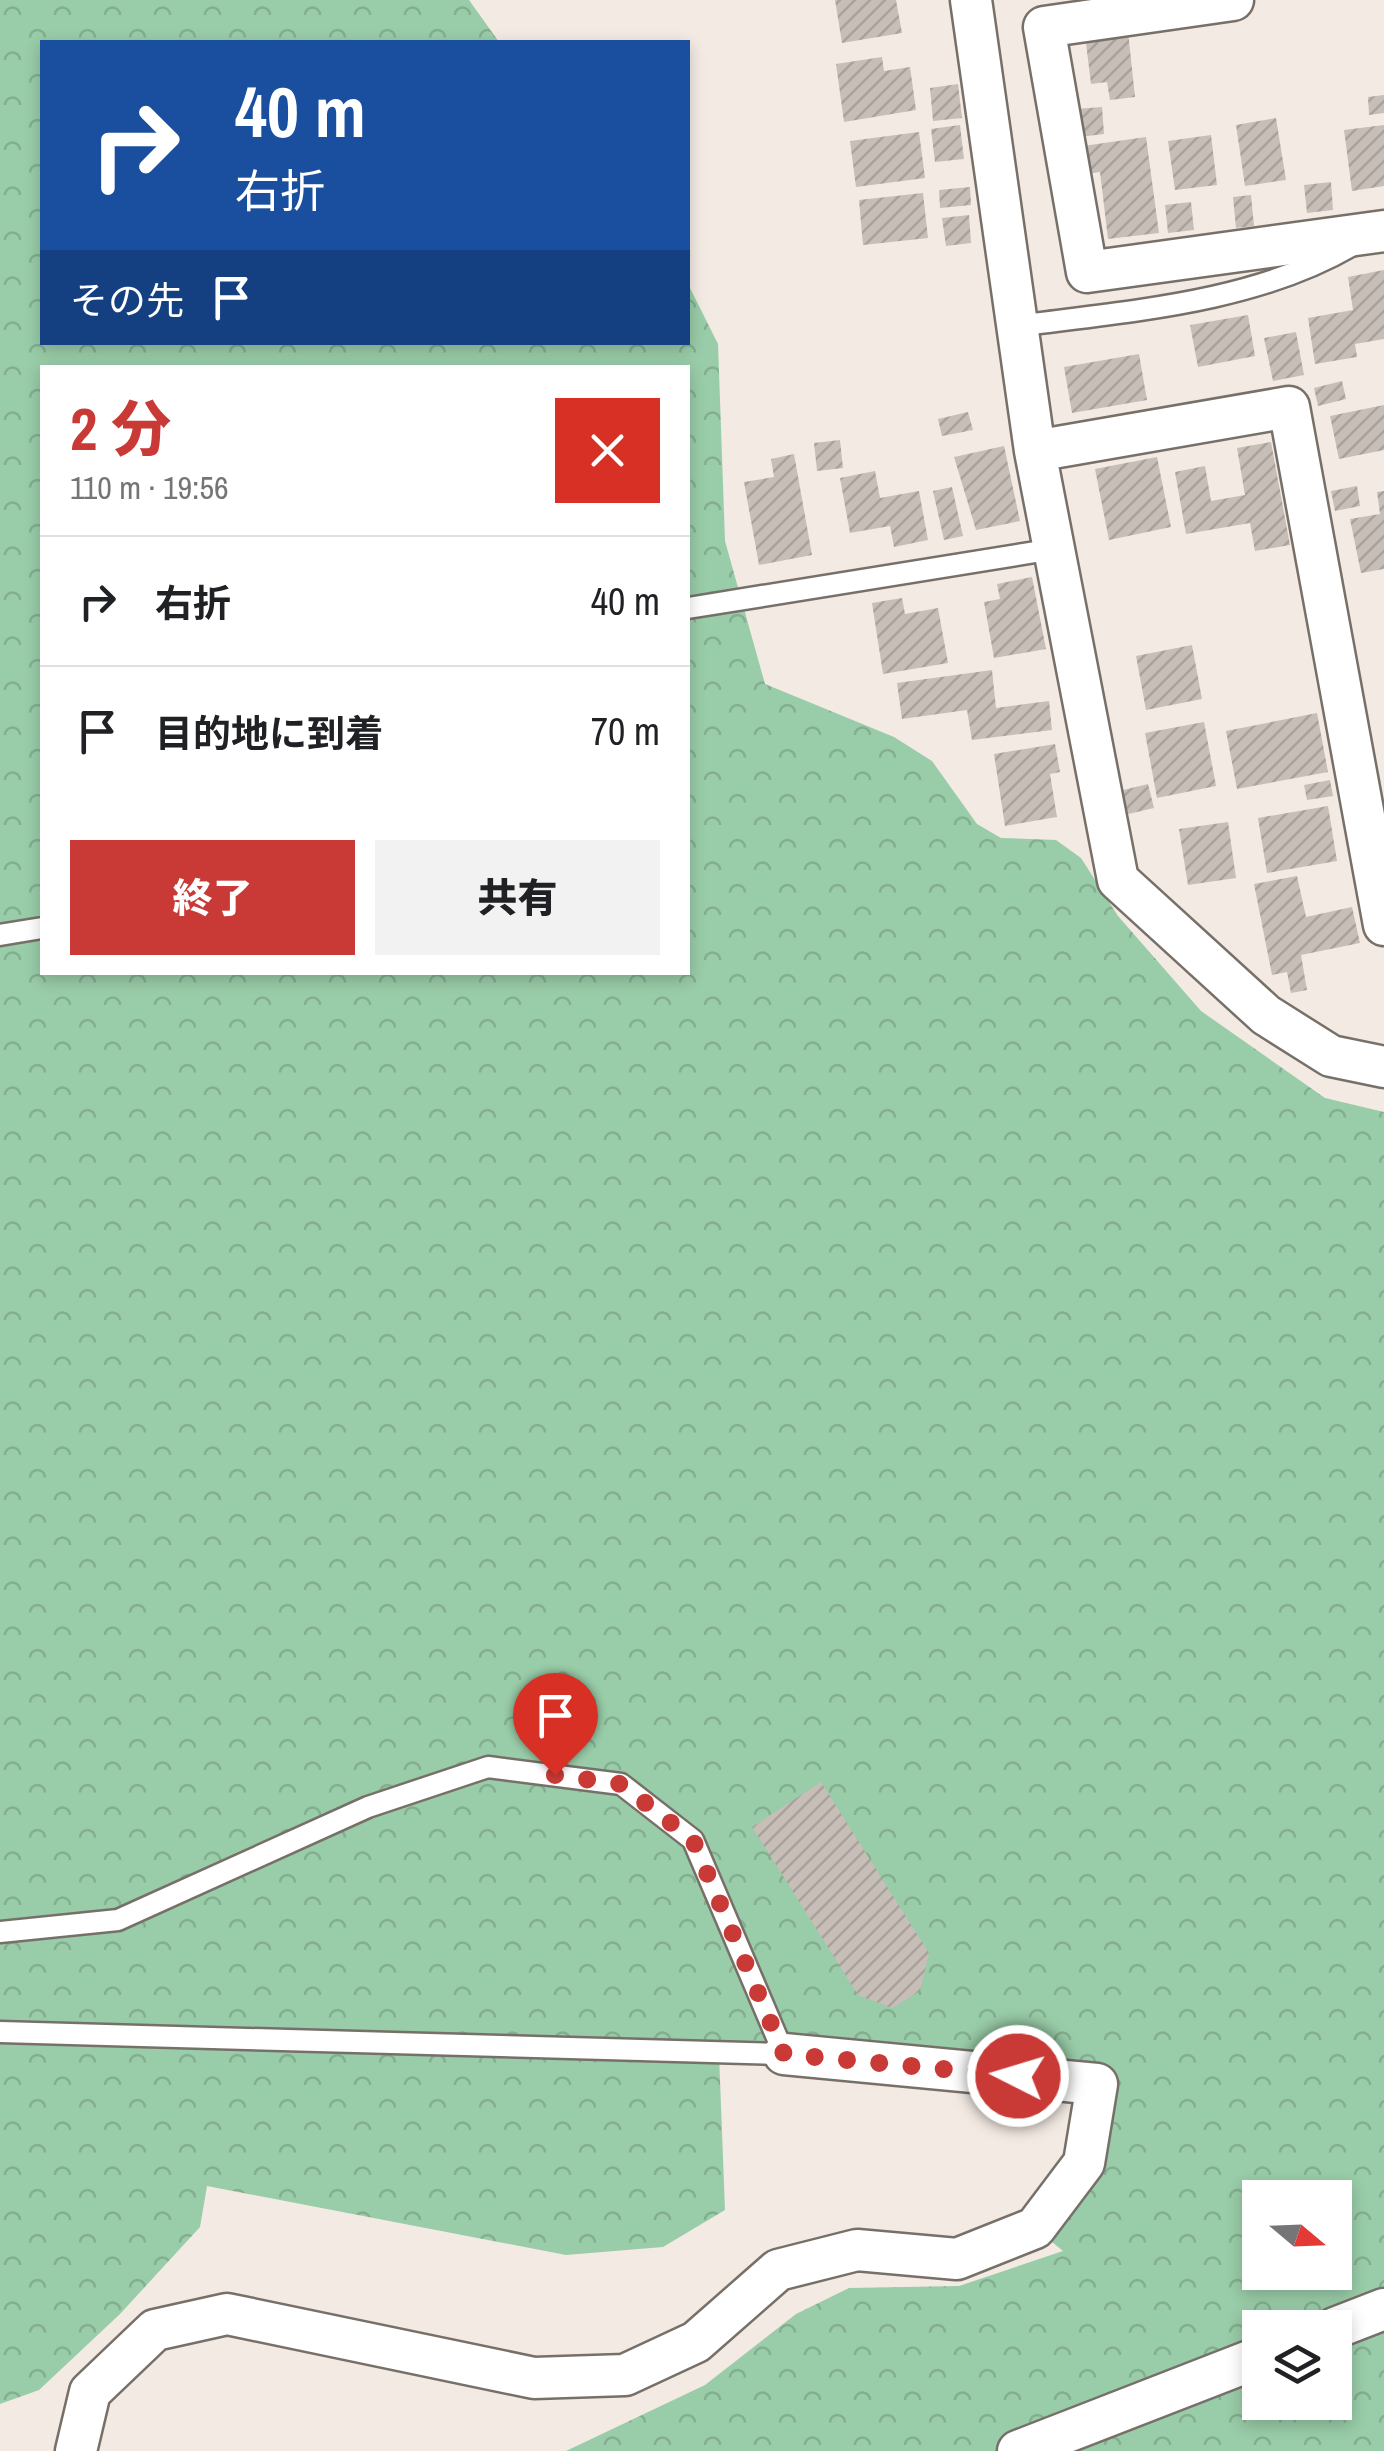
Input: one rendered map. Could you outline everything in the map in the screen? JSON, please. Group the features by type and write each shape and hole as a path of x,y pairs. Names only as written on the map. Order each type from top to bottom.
{"street":[{"path":"971,0 1034,451 1118,880 1266,1015 1332,1056 1384,1067"},
{"path":"1232,0 1044,27 1087,272 1379,232"},
{"path":"1034,451 1289,407 1384,925"},
{"path":"76,2451 90,2392 155,2330 227,2314 534,2378 625,2375 696,2342 778,2270 857,2250 956,2259 1035,2228 1084,2163 1097,2084 784,2054"},
{"path":"1352,2321 1384,2309"},
{"path":"1018,2451 1242,2364"}],"lane":[{"path":"1017,326 1175,305 1316,266 1379,232"},
{"path":"690,608 1054,549"},
{"path":"0,934 40,928"},
{"path":"0,1932 118,1920 368,1807 488,1767 621,1784 693,1840 784,2054 0,2032"}],"green space":[{"path":"0,0 469,0 498,40 40,40 40,345 690,345 690,288 718,344 725,541 765,684 894,737 932,761 977,824 1001,838 1056,840 1081,858 1118,916 1201,1011 1325,1098 1384,1112 1384,2451 566,2451 705,2385 796,2314 849,2288 959,2286 1063,2251 1035,2228 1096,2084 719,2054 725,2210 663,2247 566,2255 207,2186 200,2227 120,2314 39,2390 0,2404"}],"building":[{"path":"835,0 896,0 902,33 842,43"},
{"path":"1128,31 1135,97 1110,100 1107,82 1091,84 1085,35"},
{"path":"882,57 884,71 910,67 916,110 844,122 836,64"},
{"path":"958,84 962,118 933,121 930,88"},
{"path":"1384,95 1384,113 1369,115 1368,97"},
{"path":"1102,107 1104,134 1079,137 1075,109"},
{"path":"1276,118 1286,180 1245,186 1236,125"},
{"path":"960,125 964,159 935,162 931,129"},
{"path":"1384,125 1384,186 1352,191 1344,130"},
{"path":"919,132 925,178 856,187 850,141"},
{"path":"1211,135 1217,185 1175,190 1168,141"},
{"path":"1146,137 1159,233 1108,239 1100,172 1086,174 1083,146"},
{"path":"1331,182 1333,210 1307,213 1304,185"},
{"path":"970,187 971,205 940,208 939,190"},
{"path":"923,193 928,238 863,245 859,200"},
{"path":"1251,195 1254,226 1236,228 1233,197"},
{"path":"1191,202 1194,230 1168,233 1165,205"},
{"path":"969,215 971,243 946,246 942,218"},
{"path":"1384,270 1384,339 1355,344 1357,357 1315,364 1308,318 1353,310 1348,277"},
{"path":"1248,315 1255,356 1198,367 1190,325"},
{"path":"1296,332 1304,375 1273,381 1264,338"},
{"path":"1139,354 1147,400 1072,413 1064,367"},
{"path":"1342,381 1346,399 1318,406 1314,388"},
{"path":"1384,405 1384,450 1339,459 1330,416"},
{"path":"968,412 973,430 942,436 938,419"},
{"path":"840,440 843,468 817,471 814,443"},
{"path":"1271,442 1290,545 1255,551 1250,523 1186,534 1175,472 1205,466 1211,501 1245,495 1237,448"},
{"path":"1004,446 1020,521 976,530 954,457"},
{"path":"794,454 812,555 759,565 744,482 774,477 771,459"},
{"path":"1157,457 1171,527 1109,540 1095,469"},
{"path":"875,471 880,498 919,491 928,540 894,547 890,526 850,533 840,478"},
{"path":"1357,486 1360,506 1335,511 1331,491"},
{"path":"952,487 963,536 944,540 933,491"},
{"path":"1384,491 1384,569 1361,573 1350,519 1380,514 1377,492"},
{"path":"1032,577 1046,649 994,658 984,602 1000,599 997,584"},
{"path":"902,598 905,614 938,608 948,663 883,674 872,603"},
{"path":"1192,645 1202,699 1146,710 1136,656"},
{"path":"992,670 996,708 1049,701 1052,730 972,740 967,710 902,719 897,683"},
{"path":"1317,713 1328,772 1237,789 1226,731"},
{"path":"1204,722 1216,786 1157,798 1145,733"},
{"path":"1055,744 1060,772 1050,774 1057,817 1005,826 994,754"},
{"path":"1330,780 1333,796 1307,800 1304,785"},
{"path":"1148,784 1154,808 1124,815 1119,791"},
{"path":"1328,806 1337,861 1267,873 1258,818"},
{"path":"1228,822 1236,878 1188,885 1179,829"},
{"path":"1297,876 1306,917 1352,907 1360,943 1301,955 1307,990 1291,993 1287,972 1272,975 1254,884"},
{"path":"821,1782 929,1953 920,1991 892,2008 858,1995 752,1827"}],"route":[{"path":"555,1775 621,1784 693,1840 784,2054 1018,2076"}]}
